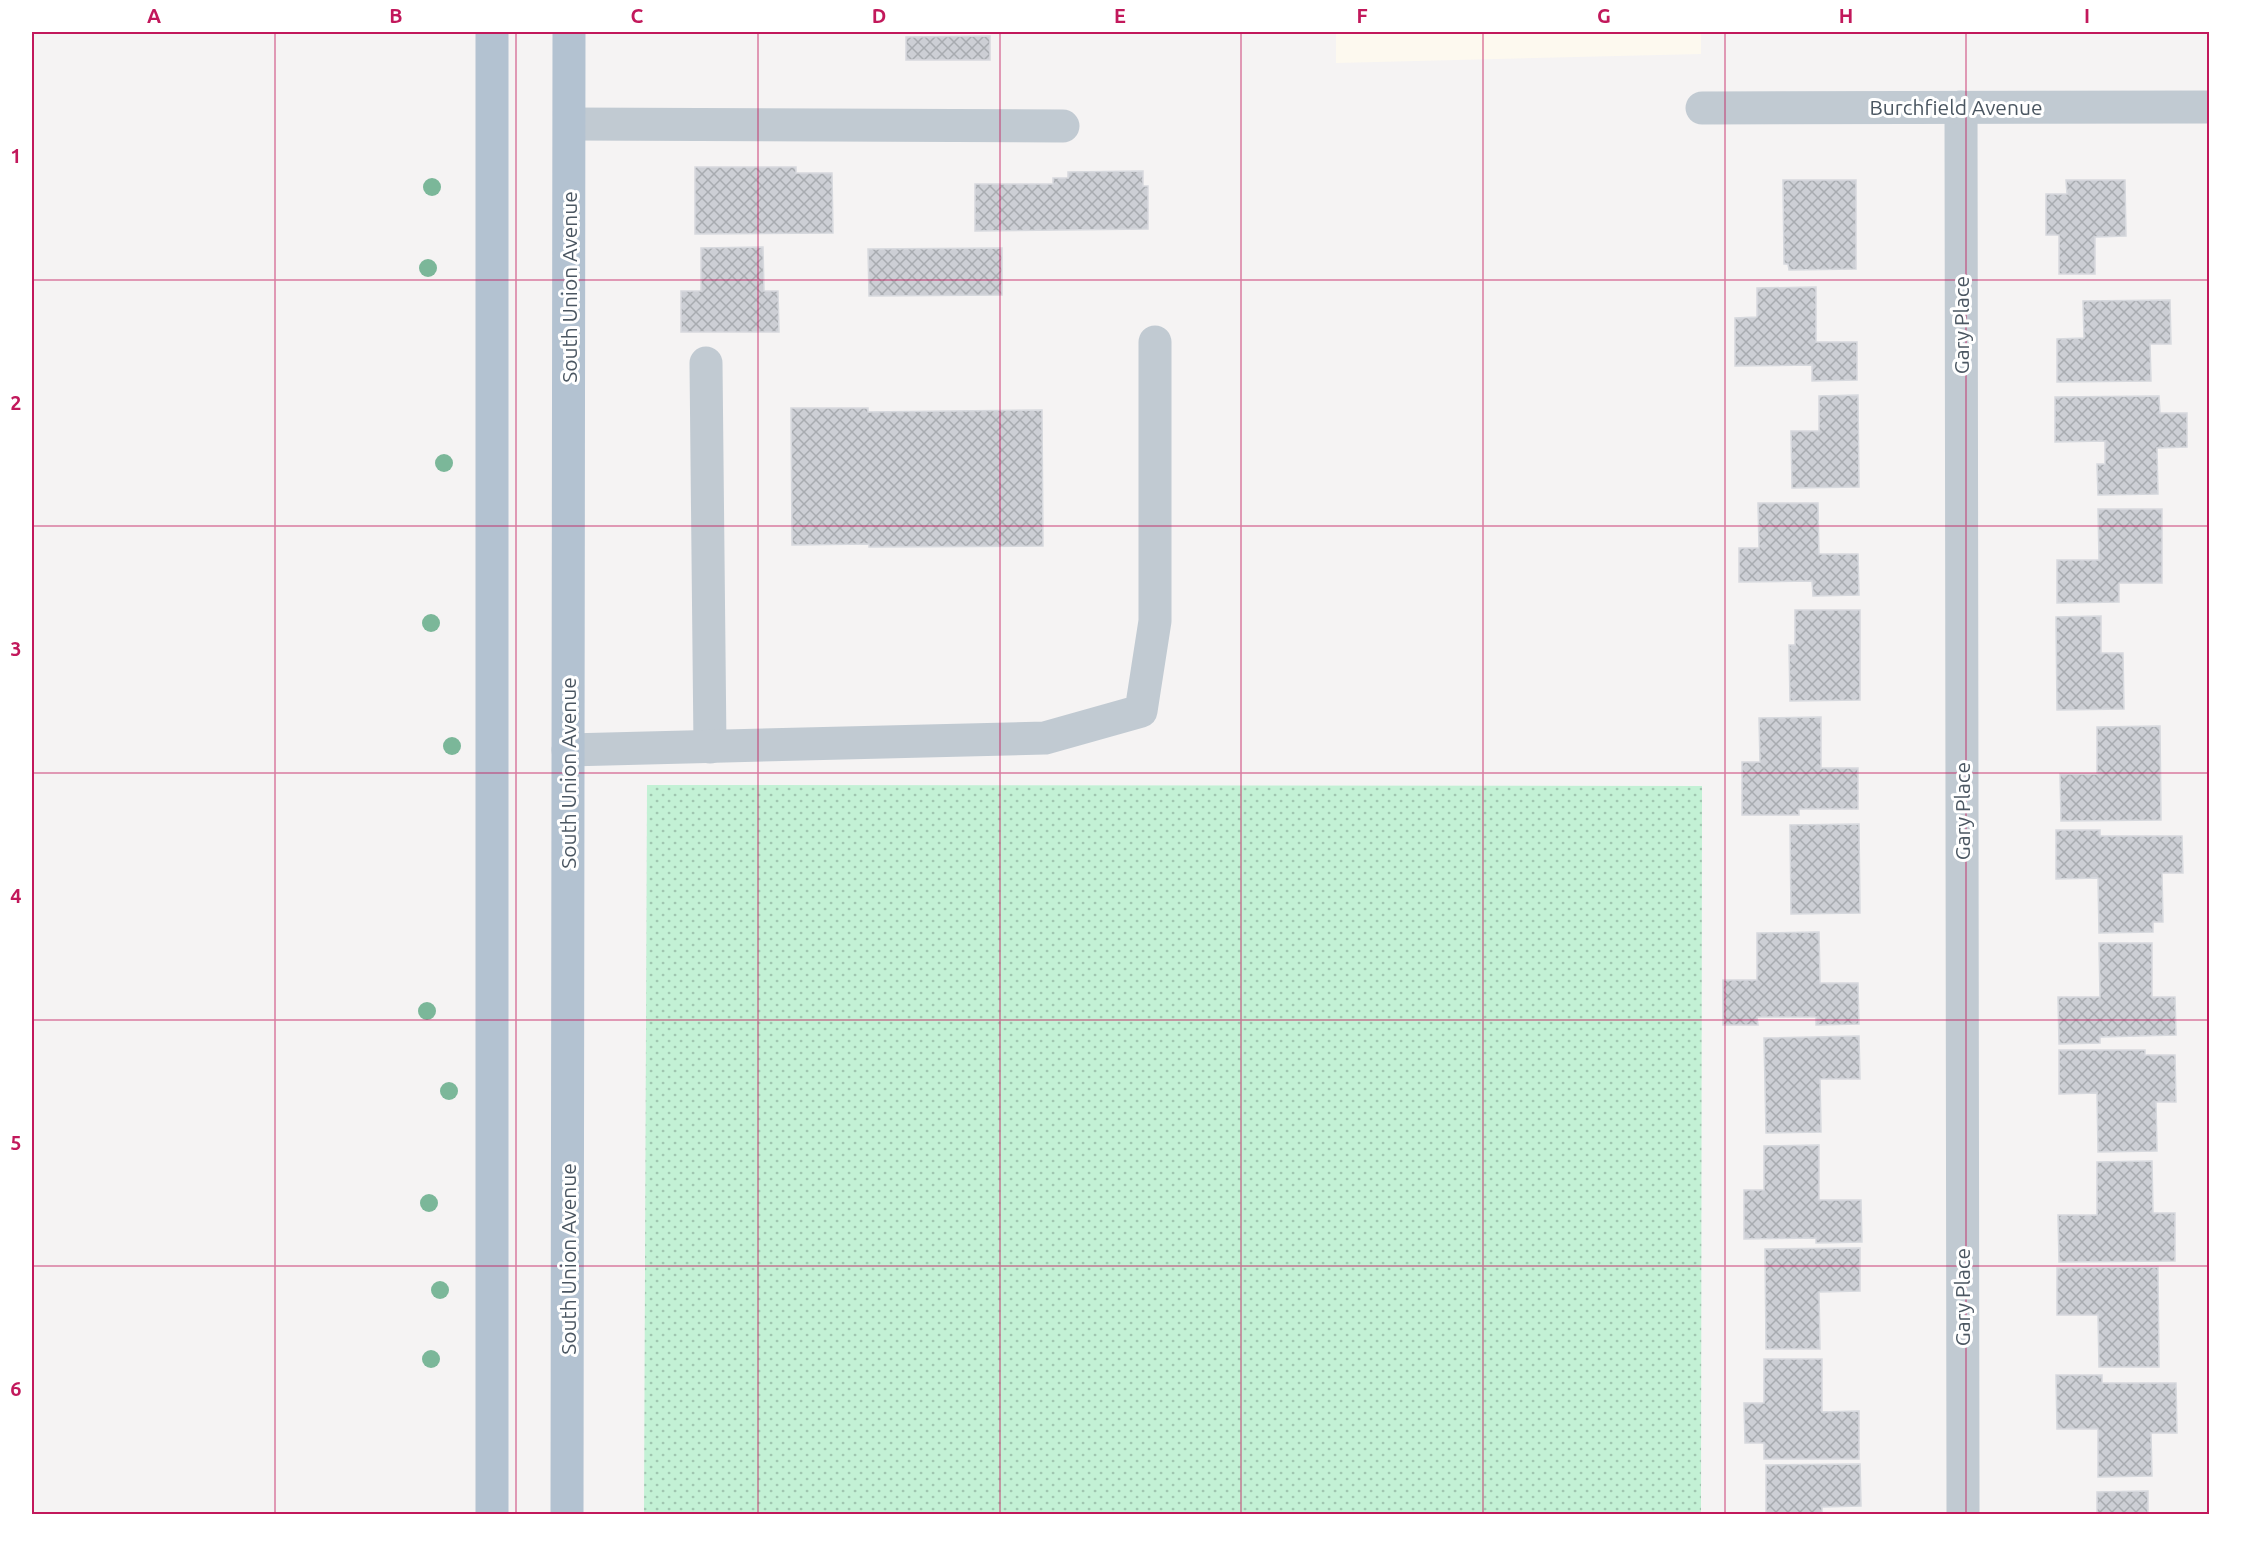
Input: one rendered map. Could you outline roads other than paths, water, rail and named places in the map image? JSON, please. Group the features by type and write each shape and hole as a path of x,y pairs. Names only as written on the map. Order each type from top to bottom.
{"main road":[{"path":"492,32 492,1502 514,1515"},
{"name":"South Union Avenue","path":"567,1515 569,32"}],"street":[{"name":"Burchfield Avenue","path":"1702,108 2210,106"},
{"name":"Gary Place","path":"1961,107 1963,1515"},
{"path":"570,124 1063,126"},
{"path":"568,750 1045,738 1141,711 1155,621 1155,342"},
{"path":"706,363 710,747"}]}
